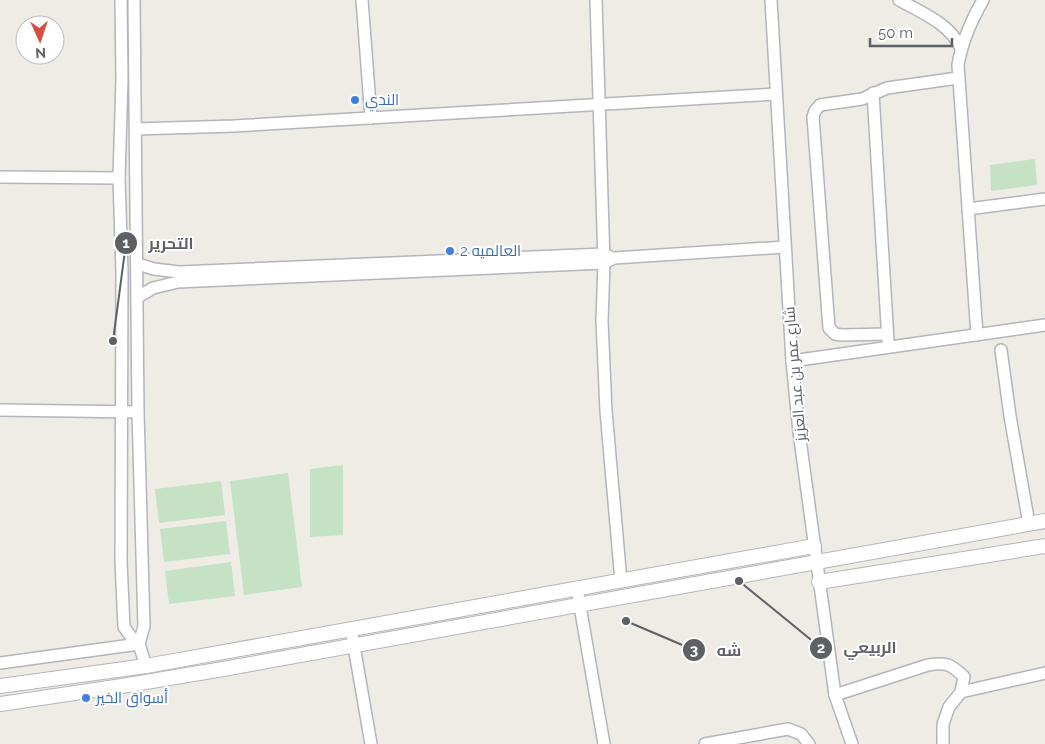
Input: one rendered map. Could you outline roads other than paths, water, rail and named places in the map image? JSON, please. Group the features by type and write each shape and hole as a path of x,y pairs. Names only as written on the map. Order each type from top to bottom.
{"street":[{"path":"121,0 122,79 119,178 122,265 121,562 123,622 129,635 139,644 146,666"},
{"path":"134,0 138,412 144,626 139,644"},
{"path":"362,0 371,118"},
{"path":"596,0 607,258 602,321 606,411 621,581"},
{"name":"شارع عمر بن عبد العزيز","path":"771,0 792,361 799,432 835,695 852,744"},
{"path":"899,0 915,4 949,29 961,48"},
{"path":"977,335 958,78 961,48 970,24 983,0"},
{"path":"887,334 842,335 835,334 829,328 813,117 820,105 862,99 886,88 958,78"},
{"path":"136,129 234,126 776,94"},
{"path":"873,94 888,348"},
{"path":"0,178 119,178"},
{"path":"968,209 1045,199"},
{"path":"138,298 153,288 178,282 785,247"},
{"path":"138,264 154,269 179,272 607,258"},
{"path":"792,361 1045,325"},
{"path":"1001,350 1010,416 1029,524"},
{"path":"0,410 138,412"},
{"path":"0,704 122,686 1045,521"},
{"path":"0,686 146,666 814,546"},
{"path":"819,582 1045,546"},
{"path":"577,589 604,744"},
{"path":"351,629 371,744"},
{"path":"0,663 139,644"},
{"path":"835,695 928,665 942,663 954,667 964,677 961,692 949,707 943,724 943,744"},
{"path":"119,670 122,686"},
{"path":"961,692 1045,673"},
{"path":"706,744 788,729 801,734 809,744"}],"place":[{"name":"الندي","path":"355,100"},
{"name":"العالميه 2","path":"450,251"},
{"name":"التحرير","path":"113,341"},
{"name":"الربيعي","path":"739,581"},
{"name":"شه","path":"626,621"},
{"name":"أسواق الخير","path":"86,698"}]}
